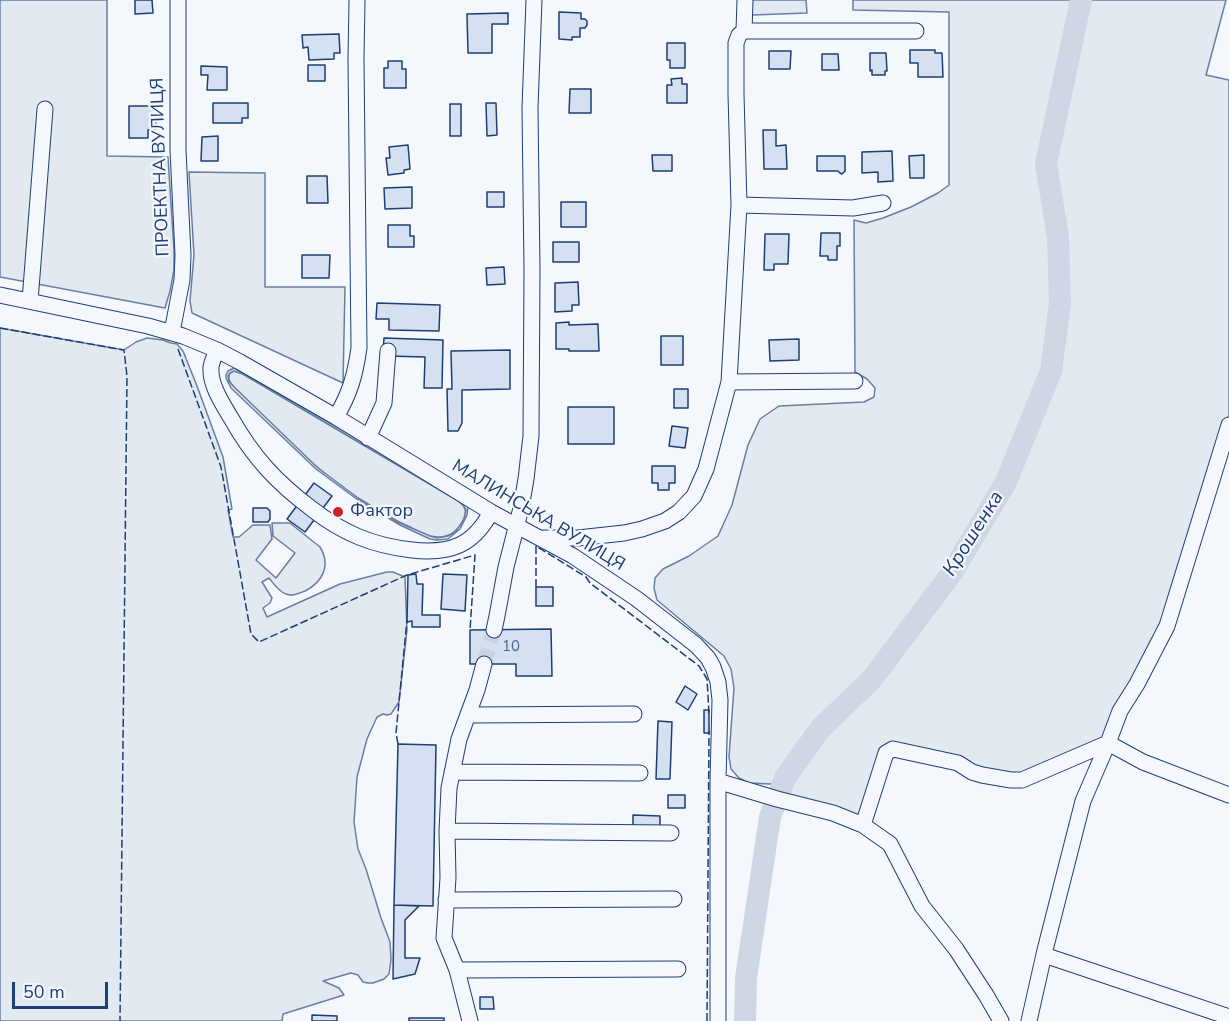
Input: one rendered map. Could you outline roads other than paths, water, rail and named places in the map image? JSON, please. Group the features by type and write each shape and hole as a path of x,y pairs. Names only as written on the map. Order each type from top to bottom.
{"street":[{"name":"ПРОЕКТНА ВУЛИЦЯ","path":"172,332 182,280 183,255 178,150 178,0"},
{"path":"336,417 350,390 356,372 359,348 357,0"},
{"path":"494,630 526,479 531,436 530,108 534,0"},
{"path":"744,32 745,0"},
{"path":"542,538 589,537 633,531 665,520 679,512 694,496 706,469 729,382 740,205 736,43 739,34 744,32 916,31"},
{"path":"30,301 45,109"},
{"path":"740,205 853,208 883,203"},
{"name":"МАЛИНСЬКА ВУЛИЦЯ","path":"0,295 172,332 240,362 336,417 491,512 573,556 637,599 689,639 708,658 718,682 720,700 718,1021"},
{"path":"217,351 211,366 213,382 222,403 243,439 267,471 328,521 358,537 381,545 434,551 457,546 473,537 484,525 491,512"},
{"path":"368,438 384,403 387,351"},
{"path":"729,382 855,381"},
{"path":"1029,1021 1083,801 1120,711 1137,684 1167,626 1229,425"},
{"path":"470,1021 457,970 444,938 448,878 447,831 449,788 459,739 484,664"},
{"path":"468,715 634,714"},
{"path":"862,825 886,753 893,749 958,763 972,772 1022,780 1108,743"},
{"path":"1108,743 1143,762 1229,795"},
{"path":"452,772 640,773"},
{"path":"721,782 833,813 862,825 890,844 922,906 956,949 1000,1021"},
{"path":"447,831 671,833"},
{"path":"446,900 674,899"},
{"path":"1044,955 1229,1017"},
{"path":"457,970 678,969"}],"waterway":[{"name":"Крошенка","path":"745,1021 746,978 770,817 785,778 821,728 872,679 951,574 1006,482 1051,371 1060,304 1058,237 1046,164 1081,0"}],"tunnel":[{"path":"484,664 494,630"}],"place":[{"name":"Фактор","path":"338,512"}]}
